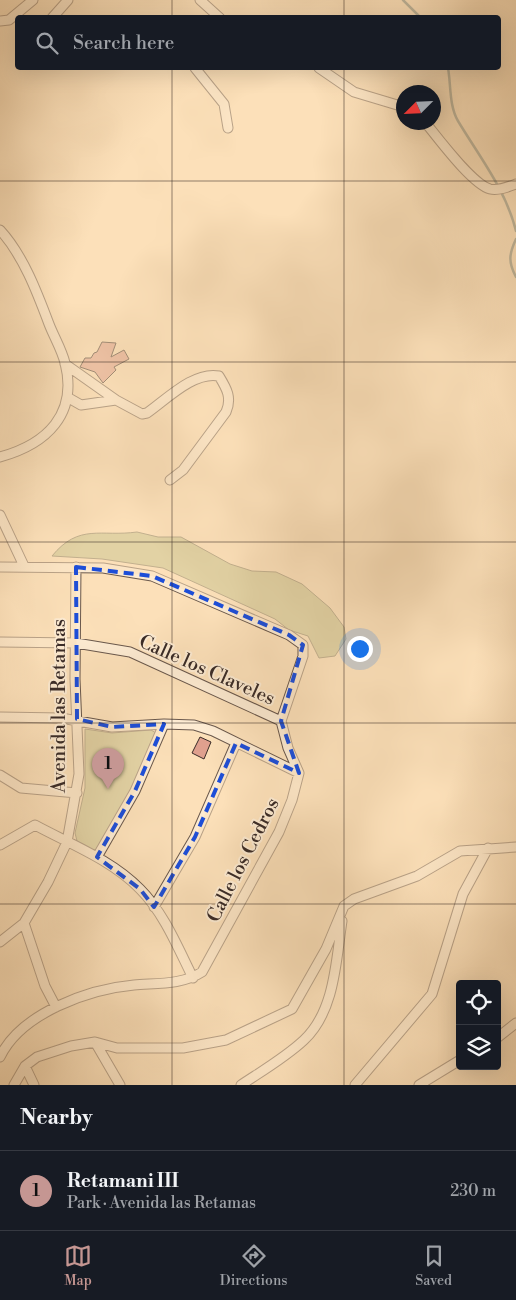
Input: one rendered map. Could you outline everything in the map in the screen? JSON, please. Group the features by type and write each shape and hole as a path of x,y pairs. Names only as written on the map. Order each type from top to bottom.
{"street":[{"path":"0,21 9,20 33,0"},
{"path":"55,15 68,0"},
{"path":"200,0 217,15"},
{"path":"197,70 224,104 228,128"},
{"path":"322,70 354,92 396,105"},
{"path":"432,130 471,176 489,189 505,188 516,184"},
{"path":"0,230 36,290 65,364 68,377 67,397 60,418 50,431 24,449 0,457"},
{"path":"65,364 116,400 142,414 147,413 168,399 186,384 209,374 219,376 227,388 230,402 226,412 183,470 170,480"},
{"path":"67,397 81,405 116,400"},
{"path":"0,515 24,566"},
{"path":"0,567 76,567 124,570 152,576 289,635 303,645 303,656 281,721 288,748 299,774"},
{"name":"Avenida las Retamas","path":"0,942 24,922 48,882 67,842 77,793 76,567"},
{"name":"Calle los Claveles","path":"0,642 76,643 130,652 281,721"},
{"path":"0,717 77,719 98,726 112,727 164,724 194,725 213,731 299,774"},
{"path":"97,857 135,791 164,724"},
{"path":"154,907 195,838 236,743"},
{"name":"Calle los Cedros","path":"193,978 202,972 210,961 279,832 299,774"},
{"path":"0,775 21,788 77,793"},
{"path":"0,845 35,825 97,857 140,889 154,907 193,978 105,990 56,1007 14,1037 0,1057"},
{"path":"17,1083 25,1066 37,1057 71,1046 95,1042 117,1048 183,1048 226,1040 292,1009 326,949 344,906 354,898 417,876 460,851 516,847"},
{"path":"355,1085 432,994 463,894 488,848"},
{"path":"241,1085 305,1040 320,1019 331,989 344,906"},
{"path":"24,922 45,986 56,1007"},
{"path":"501,1035 516,1023"},
{"path":"95,1042 120,1085"},
{"path":"418,1085 456,1062"},
{"path":"25,1066 34,1085"}],"highlighted area":[{"path":"76,567 152,576 289,635 303,645 281,721 299,773 236,743 195,837 154,907 140,889 97,857 135,791 164,724 112,727 77,719"}],"shaded area":[{"path":"137,532 158,537 181,537 230,564 252,571 276,572 302,584 330,608 344,627 346,639 335,656 319,658 308,636 289,630 275,619 163,568 102,559 52,556 62,546 81,535"},
{"path":"85,729 112,733 151,730 156,733 132,791 96,850 89,849 77,841 75,833 85,788"}],"building":[{"path":"102,342 116,343 111,357 124,350 129,359 114,367 116,370 103,383 95,372 80,367 85,358 91,358 97,352"},
{"path":"200,737 211,742 204,759 192,753"}],"waterway":[{"path":"403,0 418,15"},
{"path":"448,70 455,115 499,187 516,231"},
{"path":"516,239 510,258 516,277"}],"place":[{"name":"Retamani III","path":"108,789"}]}
